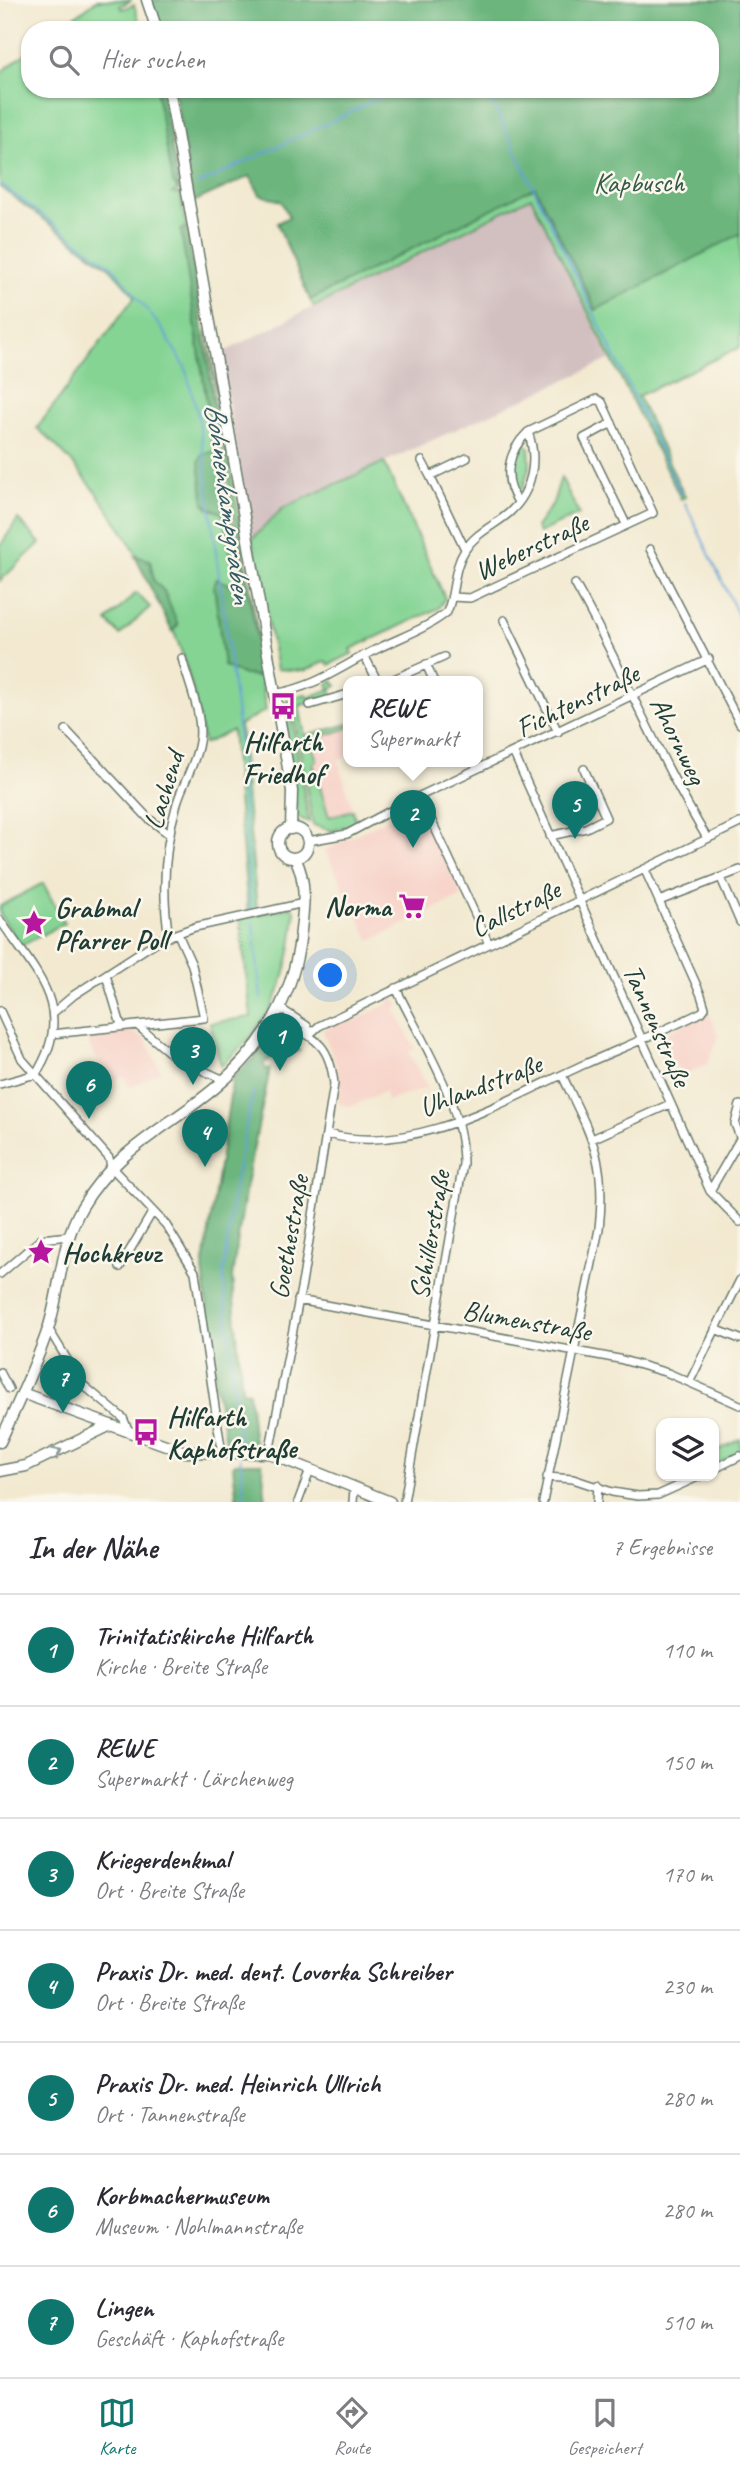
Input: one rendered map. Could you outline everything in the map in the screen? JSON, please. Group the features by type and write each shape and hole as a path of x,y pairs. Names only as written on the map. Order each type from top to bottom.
{"main road":[{"path":"147,0 154,21"},
{"path":"171,98 292,792 291,828"},
{"path":"291,828 301,831 308,841 305,851 295,858 284,855 279,845 281,834 291,828"},
{"path":"0,1442 48,1328 69,1236 80,1209 111,1167 137,1143 224,1080 260,1043 279,1014 295,964 304,903 304,884 295,858"},
{"path":"22,1393 185,1452 222,1455 269,1453 390,1502"},
{"path":"0,1471 33,1464 111,1425"}],"street":[{"path":"518,502 509,489 508,472 516,443 528,432 597,399 602,402 612,423"},
{"name":"Weberstraße","path":"452,597 470,598 653,513 612,423 583,438 626,524"},
{"path":"274,694 303,688 335,675 364,655 442,617 447,612 456,567 465,549 518,502 531,480 534,447 528,432"},
{"path":"430,476 467,458"},
{"path":"422,461 465,549"},
{"path":"650,549 709,659 740,724"},
{"name":"Ahornweg","path":"575,584 634,695 669,774 707,838"},
{"path":"504,620 558,732"},
{"path":"364,655 375,676"},
{"path":"400,676 444,657"},
{"name":"Lachend","path":"169,937 162,890 170,835 177,803 200,741 198,718 182,658"},
{"name":"Fichtenstraße","path":"308,841 347,834 405,803 514,754 709,659"},
{"path":"426,664 431,676"},
{"path":"310,705 343,695"},
{"path":"66,730 148,818 170,835"},
{"name":"Tannenstraße","path":"514,754 710,1191 740,1222"},
{"path":"550,836 586,828 606,818 584,769"},
{"path":"421,798 489,944"},
{"name":"Callstraße","path":"310,1034 319,1026 396,988 740,823"},
{"path":"645,870 659,901 740,870"},
{"path":"721,878 740,922"},
{"name":"Uhlandstraße","path":"327,1134 378,1141 457,1120 508,1102 705,1008 659,901"},
{"path":"54,1012 106,975 169,937 195,926 304,903"},
{"path":"0,920 47,991 54,1012 45,1060 36,1074 0,1084"},
{"path":"52,1034 204,1018 192,965 178,934"},
{"path":"106,975 121,1025"},
{"name":"Schillerstraße","path":"396,988 453,1104 463,1141 463,1164 404,1502"},
{"path":"0,1011 22,1059 109,1158 111,1167 182,1246 199,1282 222,1455"},
{"name":"Goethestraße","path":"269,1453 333,1105 333,1071 324,1047 310,1034 307,1026 279,1014"},
{"path":"138,1026 176,1058 224,1080"},
{"path":"543,1502 572,1349 599,1229 602,1196 599,1157 562,1075"},
{"path":"592,1139 670,1104"},
{"path":"710,1191 740,1138 735,1124 740,1105"},
{"path":"120,1267 153,1211"},
{"path":"0,1273 41,1239 69,1236"},
{"path":"690,1381 740,1280"},
{"name":"Blumenstraße","path":"298,1300 628,1361 690,1381 740,1405"},
{"path":"48,1328 82,1384 123,1418 129,1432"},
{"path":"715,1329 740,1339"},
{"path":"0,1372 9,1389"},
{"path":"719,1466 740,1456"},
{"path":"298,1502 310,1470"},
{"path":"547,1477 598,1485 612,1492 658,1495 689,1481"},
{"path":"597,1502 598,1485"},
{"path":"353,1502 354,1489"}],"shaded area":[{"path":"531,196 611,359 283,508 252,539 220,354"},
{"path":"343,729 343,758 338,760 353,810 329,817 317,780 313,762 317,761 310,740"},
{"path":"419,803 462,896 370,941 325,850"},
{"path":"393,996 399,1005 395,1010 415,1049 409,1052 427,1088 387,1101 385,1091 352,1106 338,1104 340,1088 336,1065 323,1030 349,1017 352,1022 390,1003 388,998"},
{"path":"705,1014 710,1015 719,1036 707,1064 681,1076 674,1062 667,1065 659,1047 666,1044 662,1035"},
{"path":"119,1029 131,1031 145,1039 161,1071 130,1087 123,1076 111,1082 90,1048 89,1040 92,1033"}],"green space":[{"path":"97,0 132,0 120,6 122,9 134,5 139,21 69,21"},
{"name":"Kapbusch","path":"151,0 740,0 740,234 596,310 535,187 310,300 277,223 289,217 281,201 260,195 250,176 193,202 176,98 719,98 719,21 158,21"},
{"path":"740,0 740,347 638,396 685,497 681,499 531,197 314,307 310,300 536,186 595,309 705,98 719,98 719,21"},
{"path":"21,57 21,98 158,98 177,190 172,193 180,194 186,227 181,231 213,443 218,450 207,508 223,513 237,583 242,590 217,580 255,677 260,676 266,710 240,725 257,910 248,911 232,730 204,744 183,656 141,563 104,503 60,450 37,428 135,296 111,269 0,187 0,73"},
{"path":"158,98 164,98 179,190 173,183"},
{"path":"186,227 208,358 227,506 254,621 258,676 244,675 224,666 214,585 217,579 241,589 237,583 223,514 204,504 199,462 202,455 218,450 213,443 181,230"},
{"path":"207,331 267,687 232,507"},
{"path":"524,444 529,447 530,464 523,488 518,491 512,473 514,459"},
{"path":"384,462 445,598 439,608 351,649 353,653 329,665 326,661 304,671 277,669 252,539 283,508"},
{"path":"561,477 579,514 539,533 536,527 553,503"},
{"path":"18,519 40,543 0,581 0,546"},
{"path":"135,556 150,560 154,581 164,591 178,625 172,631"},
{"path":"136,593 150,607 120,635 107,621"},
{"path":"333,681 337,686 332,688 331,696 299,706 305,736 343,725 343,730 311,740 317,761 313,763 329,817 353,810 356,823 332,831 313,825 291,698 306,694 308,698 330,689 328,684"},
{"path":"288,698 309,822 297,817 285,711 282,712"},
{"path":"43,883 64,923 21,946 0,915 0,906"},
{"path":"291,907 295,910 286,969 270,1011 258,1029 221,1066 210,1023 251,1017 240,919"},
{"path":"271,1038 292,1041 299,1051 277,1054 263,1064 267,1070 270,1069 247,1180 232,1277 242,1391 249,1392 253,1437 258,1448 227,1448 216,1389 203,1269 233,1077"},
{"path":"740,1439 740,1453 719,1464 719,1450"},
{"path":"235,1463 262,1463 266,1502 237,1502 233,1466"}],"waterway":[{"path":"199,184 380,98"},
{"path":"490,98 681,494"},
{"name":"Bohnenkampgraben","path":"0,184 114,268 162,329 185,367 199,419 237,716 251,908"},
{"path":"685,503 740,619"},
{"name":"Bohnenkampgraben","path":"253,922 261,998"},
{"name":"Bohnenkampgraben","path":"240,1449 223,1275 234,1187 253,1092"},
{"path":"240,1458 245,1502"}],"place":[{"name":"Hilfarth Friedhof","path":"283,706"},
{"name":"Praxis Dr. med. Heinrich Ullrich","path":"575,839"},
{"name":"REWE","path":"413,848"},
{"name":"Norma","path":"412,906"},
{"name":"Grabmal Pfarrer Poll","path":"34,923"},
{"name":"Trinitatiskirche Hilfarth","path":"280,1071"},
{"name":"Kriegerdenkmal","path":"193,1085"},
{"name":"Korbmachermuseum","path":"89,1119"},
{"name":"Praxis Dr. med. dent. Lovorka Schreiber","path":"205,1167"},
{"name":"Hochkreuz","path":"41,1252"},
{"name":"Lingen","path":"63,1413"},
{"name":"Hilfarth Kaphofstraße","path":"146,1432"}]}
